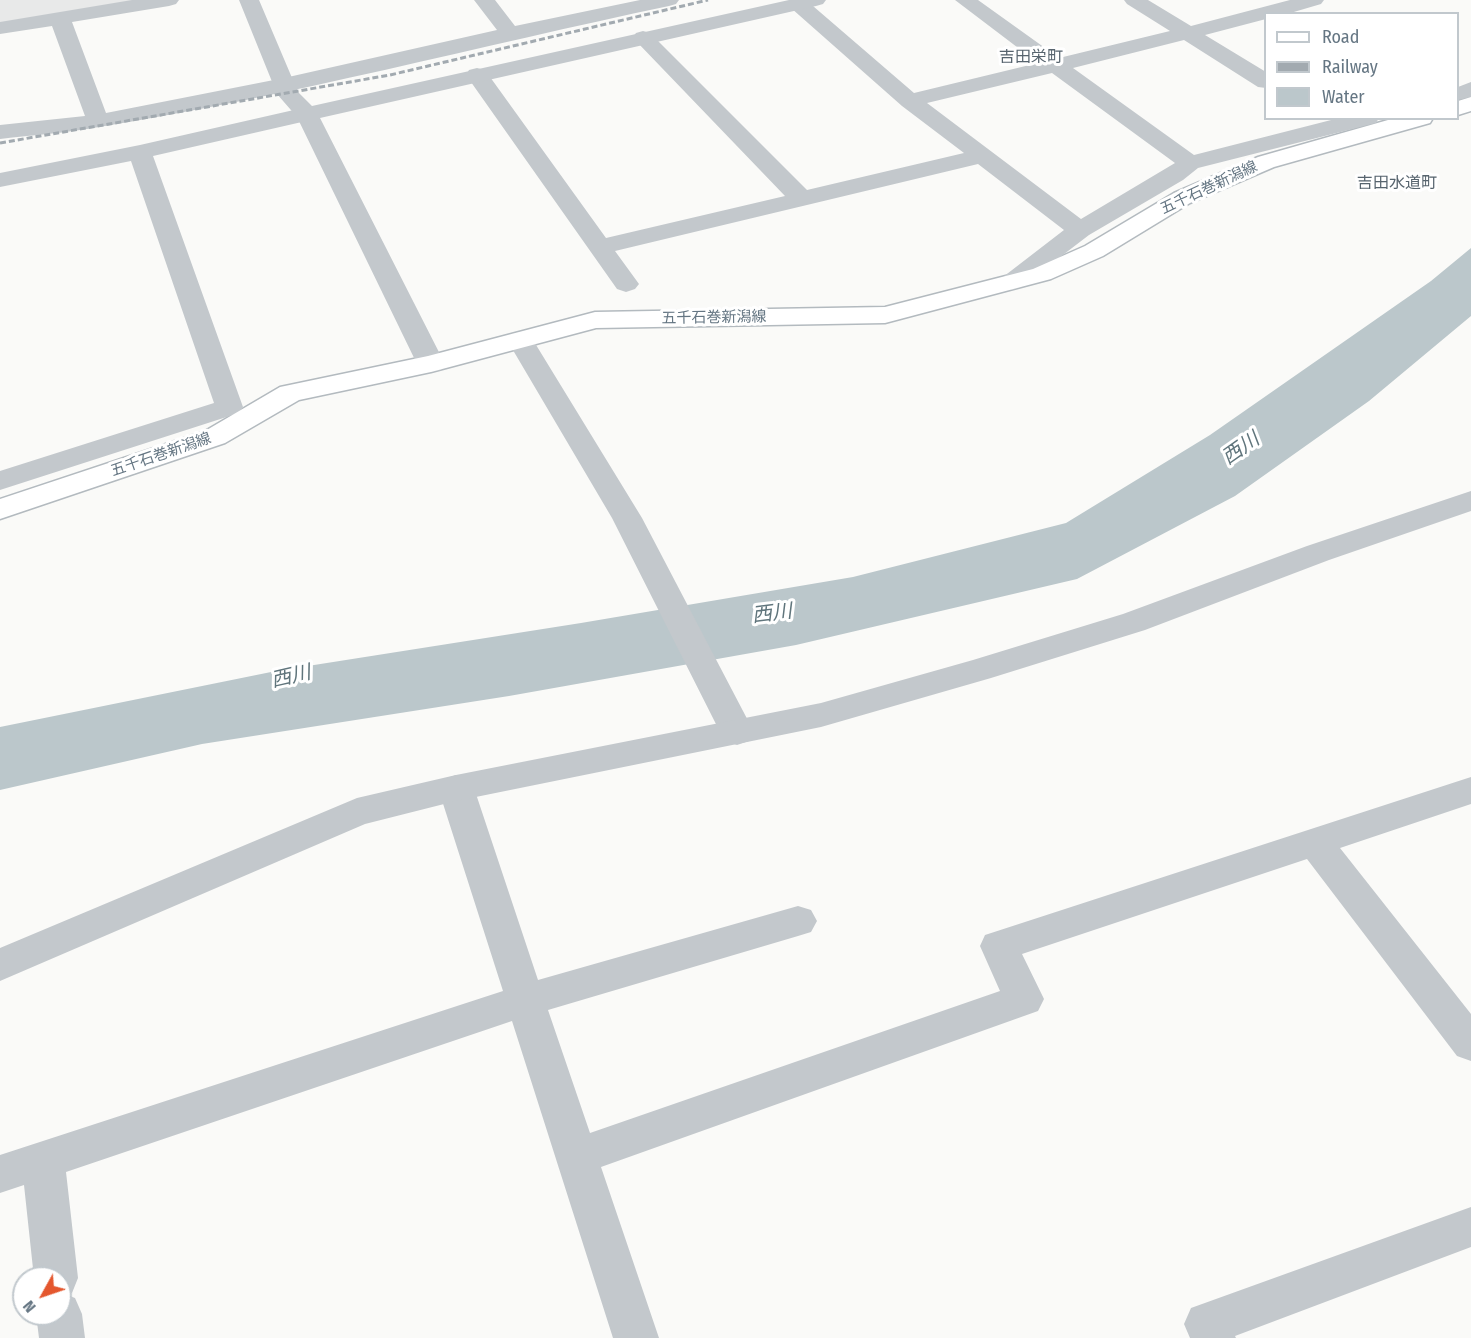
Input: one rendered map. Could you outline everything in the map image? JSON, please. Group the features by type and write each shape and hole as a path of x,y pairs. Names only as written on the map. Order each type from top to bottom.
{"main road":[{"name":"五千石巻新潟線","path":"0,509 215,437 290,393 430,364 595,320 885,315 1042,274 1094,251 1182,198 1266,162 1415,120"}],"street":[{"path":"0,28 170,0"},
{"path":"249,0 288,94 307,114 430,364"},
{"path":"484,0 510,33"},
{"path":"0,132 98,121 284,85 510,33 669,0"},
{"path":"965,0 1190,163"},
{"path":"1134,0 1264,81"},
{"path":"1267,12 1308,1 1324,12"},
{"path":"0,180 140,152 643,37 807,2 910,101 1080,230"},
{"path":"910,101 1264,13"},
{"path":"60,18 98,121"},
{"path":"643,37 802,199"},
{"path":"477,75 626,284"},
{"path":"1012,282 1080,230 1175,175 1190,163 1328,123 1352,120"},
{"path":"0,481 230,407 140,152"},
{"path":"600,247 982,156"},
{"path":"520,340 627,518 729,717"},
{"path":"0,965 357,812 729,717 821,715 1123,625 1318,553 1471,501"},
{"path":"456,788 636,1338"},
{"path":"577,1157 1024,999 999,946 1471,790"},
{"path":"1314,841 1471,1044"},
{"path":"0,1174 525,1000 798,921"},
{"path":"43,1160 55,1266"},
{"path":"1214,1338 1207,1324 1471,1227"}],"shaded area":[{"path":"0,0 144,0 0,23"}],"water":[{"name":"西川","path":"1471,248 1471,316 1369,401 1235,496 1077,579 796,645 509,696 202,744 0,790 0,727 276,671 853,577 1066,523 1210,435 1431,281"}],"railway":[{"path":"0,143 390,75 708,0"}],"district":[{"name":"吉田栄町","path":"1031,58"},
{"name":"吉田水道町","path":"1397,184"}]}
